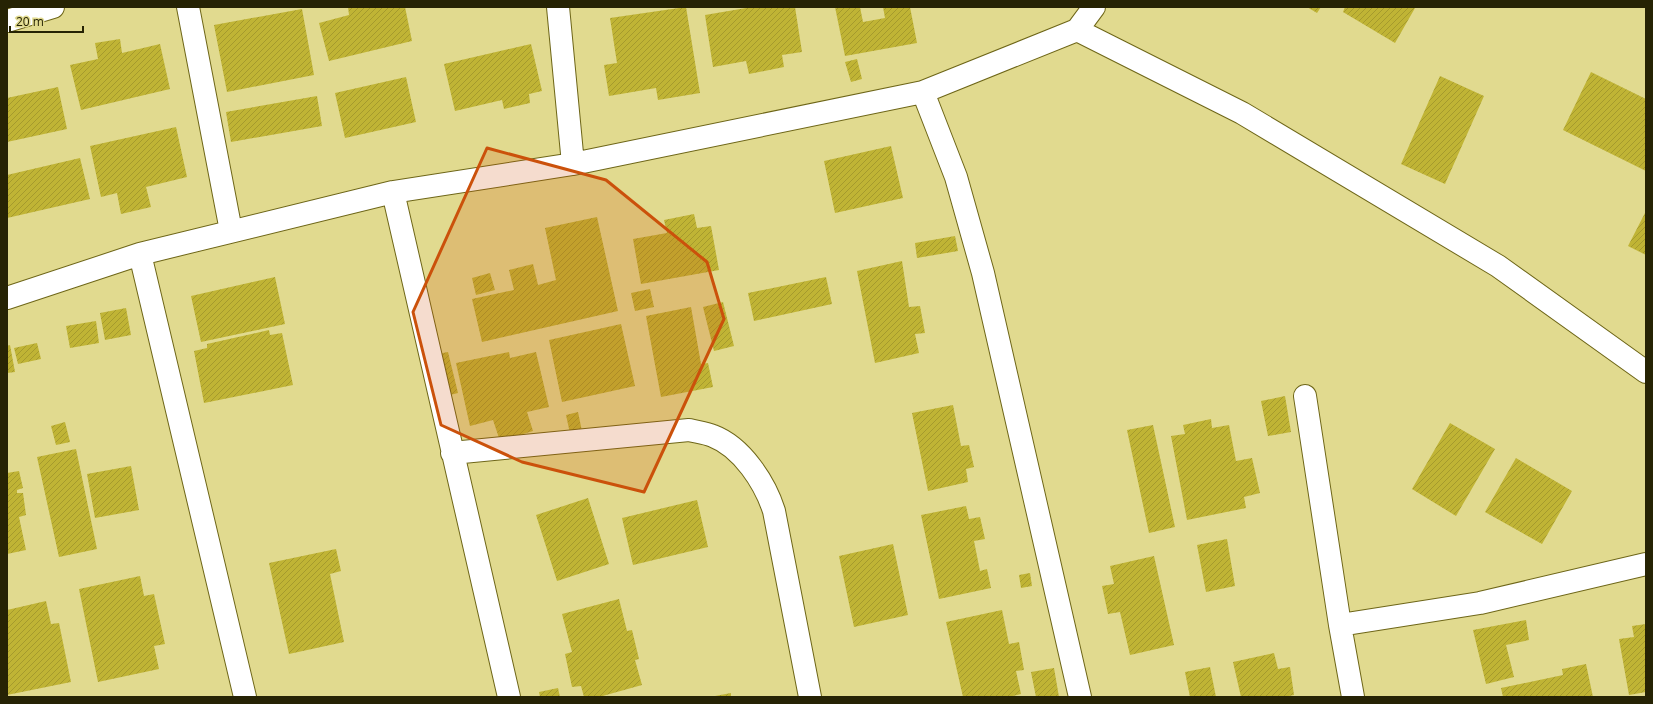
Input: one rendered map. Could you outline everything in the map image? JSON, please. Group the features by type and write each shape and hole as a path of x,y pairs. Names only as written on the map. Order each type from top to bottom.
{"street":[{"path":"7,21 53,7"},
{"path":"188,7 231,231"},
{"path":"558,7 573,164"},
{"path":"7,298 140,254 393,192 573,164 923,92 1077,30 1094,7"},
{"path":"1077,30 1242,113 1484,258 1646,372"},
{"path":"923,92 956,177 983,273 1080,697"},
{"path":"393,192 509,697"},
{"path":"140,254 245,697"},
{"path":"1305,396 1340,625 1353,697"},
{"path":"452,453 689,430 713,435 729,444 758,475 768,492 774,511 810,697"},
{"path":"1340,625 1480,603 1646,564"}],"highlighted area":[{"path":"487,148 606,180 707,262 724,319 644,492 522,462 441,425 413,312"}],"building":[{"path":"348,7 405,7 412,41 329,61 319,23 349,15"},
{"path":"686,7 700,93 658,100 656,88 609,96 604,65 617,63 610,18"},
{"path":"752,7 795,7 802,52 782,55 784,67 749,74 746,61 713,67 705,15"},
{"path":"835,7 860,7 863,22 885,18 883,7 910,7 917,43 845,56"},
{"path":"1307,7 1321,7 1317,13"},
{"path":"1345,7 1415,8 1395,43 1343,12"},
{"path":"302,9 314,75 227,92 214,25"},
{"path":"120,39 122,53 160,44 170,89 81,110 70,65 98,59 95,43"},
{"path":"531,44 542,91 529,94 530,103 504,109 502,100 455,111 444,64"},
{"path":"857,59 862,79 851,82 845,62"},
{"path":"1591,72 1646,99 1646,171 1563,130"},
{"path":"1440,76 1484,96 1445,184 1401,164"},
{"path":"406,77 416,122 345,138 335,93"},
{"path":"58,87 67,129 7,142 7,98"},
{"path":"317,96 322,126 231,142 226,112"},
{"path":"176,127 187,177 146,187 151,207 121,214 117,193 101,197 90,146"},
{"path":"891,146 903,198 835,213 824,161"},
{"path":"80,158 90,199 7,218 7,175"},
{"path":"1646,211 1646,255 1628,246"},
{"path":"694,214 697,228 711,226 719,270 641,284 633,239 667,233 664,220"},
{"path":"597,217 618,311 482,342 472,299 514,290 509,270 533,264 538,285 556,280 545,228"},
{"path":"955,236 958,251 917,258 915,243"},
{"path":"902,261 909,307 920,306 925,333 915,334 919,353 875,363 857,271"},
{"path":"490,273 495,290 476,295 472,278"},
{"path":"275,277 285,324 201,342 191,296"},
{"path":"826,277 832,304 754,321 748,293"},
{"path":"650,289 654,307 635,311 631,293"},
{"path":"723,302 734,346 714,351 703,307"},
{"path":"691,307 701,364 708,363 713,387 661,397 646,316"},
{"path":"126,308 131,335 105,340 100,313"},
{"path":"96,321 99,343 70,348 66,326"},
{"path":"621,324 635,386 562,402 549,340"},
{"path":"269,330 270,335 282,333 293,385 204,403 194,351 207,348 207,344"},
{"path":"37,343 41,359 18,364 14,348"},
{"path":"10,345 15,372 7,373 7,346"},
{"path":"448,352 458,393 442,397 432,355"},
{"path":"509,352 510,358 536,352 549,407 527,412 533,431 500,441 493,420 470,426 456,363"},
{"path":"1285,396 1291,432 1268,436 1261,401"},
{"path":"953,405 961,446 969,445 974,467 966,469 968,482 928,491 912,413"},
{"path":"578,412 583,436 571,438 566,415"},
{"path":"1211,419 1212,428 1229,425 1236,461 1252,458 1260,493 1244,497 1246,508 1187,520 1171,436 1185,434 1183,425"},
{"path":"65,422 70,442 56,445 51,426"},
{"path":"1450,423 1495,449 1456,516 1412,489"},
{"path":"1153,425 1175,527 1149,533 1127,430"},
{"path":"76,449 97,549 59,557 37,457"},
{"path":"1516,458 1572,491 1542,544 1485,512"},
{"path":"131,466 139,510 95,518 87,474"},
{"path":"19,471 23,488 17,490 17,493 23,493 26,515 19,517 26,550 7,554 7,473"},
{"path":"588,498 609,564 557,581 536,515"},
{"path":"697,500 708,547 633,565 622,518"},
{"path":"966,506 969,519 980,517 985,539 974,541 980,571 987,569 991,588 939,599 921,515"},
{"path":"1227,539 1235,586 1206,592 1197,545"},
{"path":"893,544 908,615 854,627 839,556"},
{"path":"336,549 341,571 330,574 344,642 289,654 269,563"},
{"path":"1154,556 1174,645 1130,655 1120,612 1108,614 1102,586 1114,584 1110,566"},
{"path":"1030,573 1032,586 1021,588 1019,575"},
{"path":"140,576 144,596 154,594 165,644 154,646 159,669 98,682 79,589"},
{"path":"619,599 627,631 632,630 639,659 635,660 642,685 599,697 584,697 581,686 572,687 565,654 572,652 562,614"},
{"path":"46,601 51,624 59,623 71,682 7,695 7,610"},
{"path":"1002,610 1009,644 1019,642 1024,670 1016,671 1021,694 1009,697 963,697 946,622"},
{"path":"1526,620 1529,640 1506,645 1514,677 1486,684 1473,630"},
{"path":"1646,624 1646,692 1629,695 1619,639 1634,637 1632,626"},
{"path":"1274,653 1278,669 1290,667 1294,695 1284,697 1241,697 1233,662"},
{"path":"1586,664 1593,697 1503,697 1501,688 1563,675 1562,669"},
{"path":"1210,667 1216,697 1190,697 1185,672"},
{"path":"1054,668 1059,697 1036,697 1031,672"},
{"path":"558,688 560,697 540,697 539,692"},
{"path":"731,693 731,697 715,697 715,696"}]}
